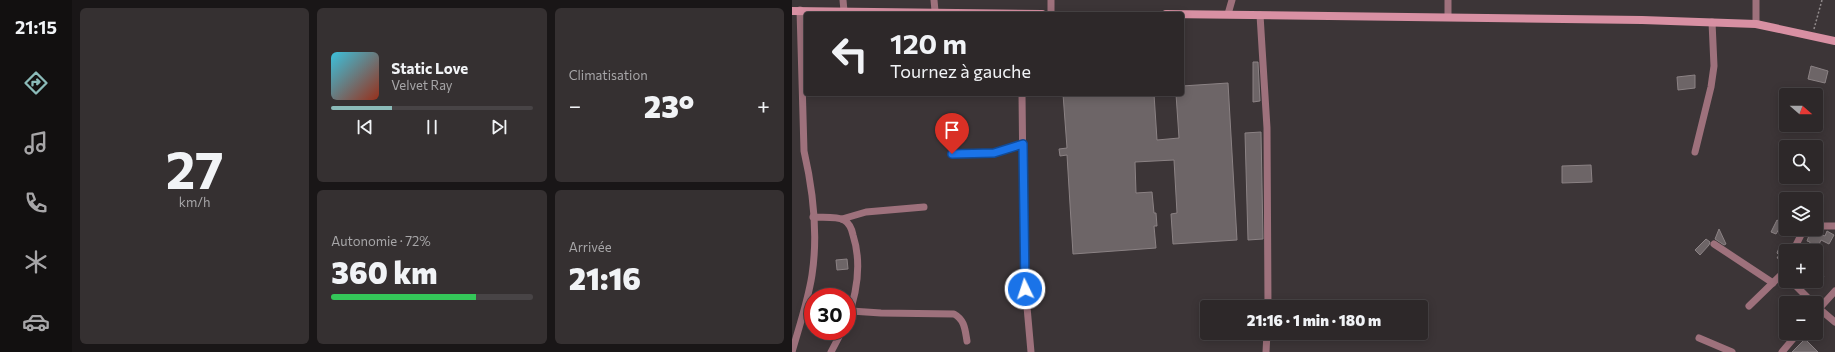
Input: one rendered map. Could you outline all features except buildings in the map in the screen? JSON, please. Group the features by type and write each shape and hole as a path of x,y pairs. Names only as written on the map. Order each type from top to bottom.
{"main road":[{"path":"794,10 964,12"},
{"path":"1184,14 1712,22 1756,24 1835,41"}],"street":[{"path":"843,0 844,11"},
{"path":"934,0 935,11"},
{"path":"1051,0 1051,12"},
{"path":"1228,14 1232,0"},
{"path":"1448,0 1448,18"},
{"path":"1756,0 1756,24"},
{"path":"792,352 807,301 814,258 813,217 809,173 804,151 794,10"},
{"path":"1260,15 1267,128 1268,300"},
{"path":"1695,152 1711,87 1714,66 1712,22"},
{"path":"1022,96 1024,273 1031,352"},
{"path":"952,154 994,153 1023,144"},
{"path":"813,217 842,219 866,212 924,207"},
{"path":"842,219 852,231 858,251 859,264 854,288"},
{"path":"1823,226 1835,226"},
{"path":"1714,244 1773,283"},
{"path":"1749,306 1779,278"},
{"path":"1797,288 1806,296"},
{"path":"1823,303 1835,291"},
{"path":"856,311 954,314 960,318 964,324 967,341"},
{"path":"1823,313 1835,322"},
{"path":"1699,338 1732,352"},
{"path":"831,352 837,340"},
{"path":"1266,352 1267,340"},
{"path":"1782,352 1792,340"}],"path":[{"path":"1812,35 1822,0"}],"route":[{"path":"952,154 994,153 1023,144 1025,289"}]}
